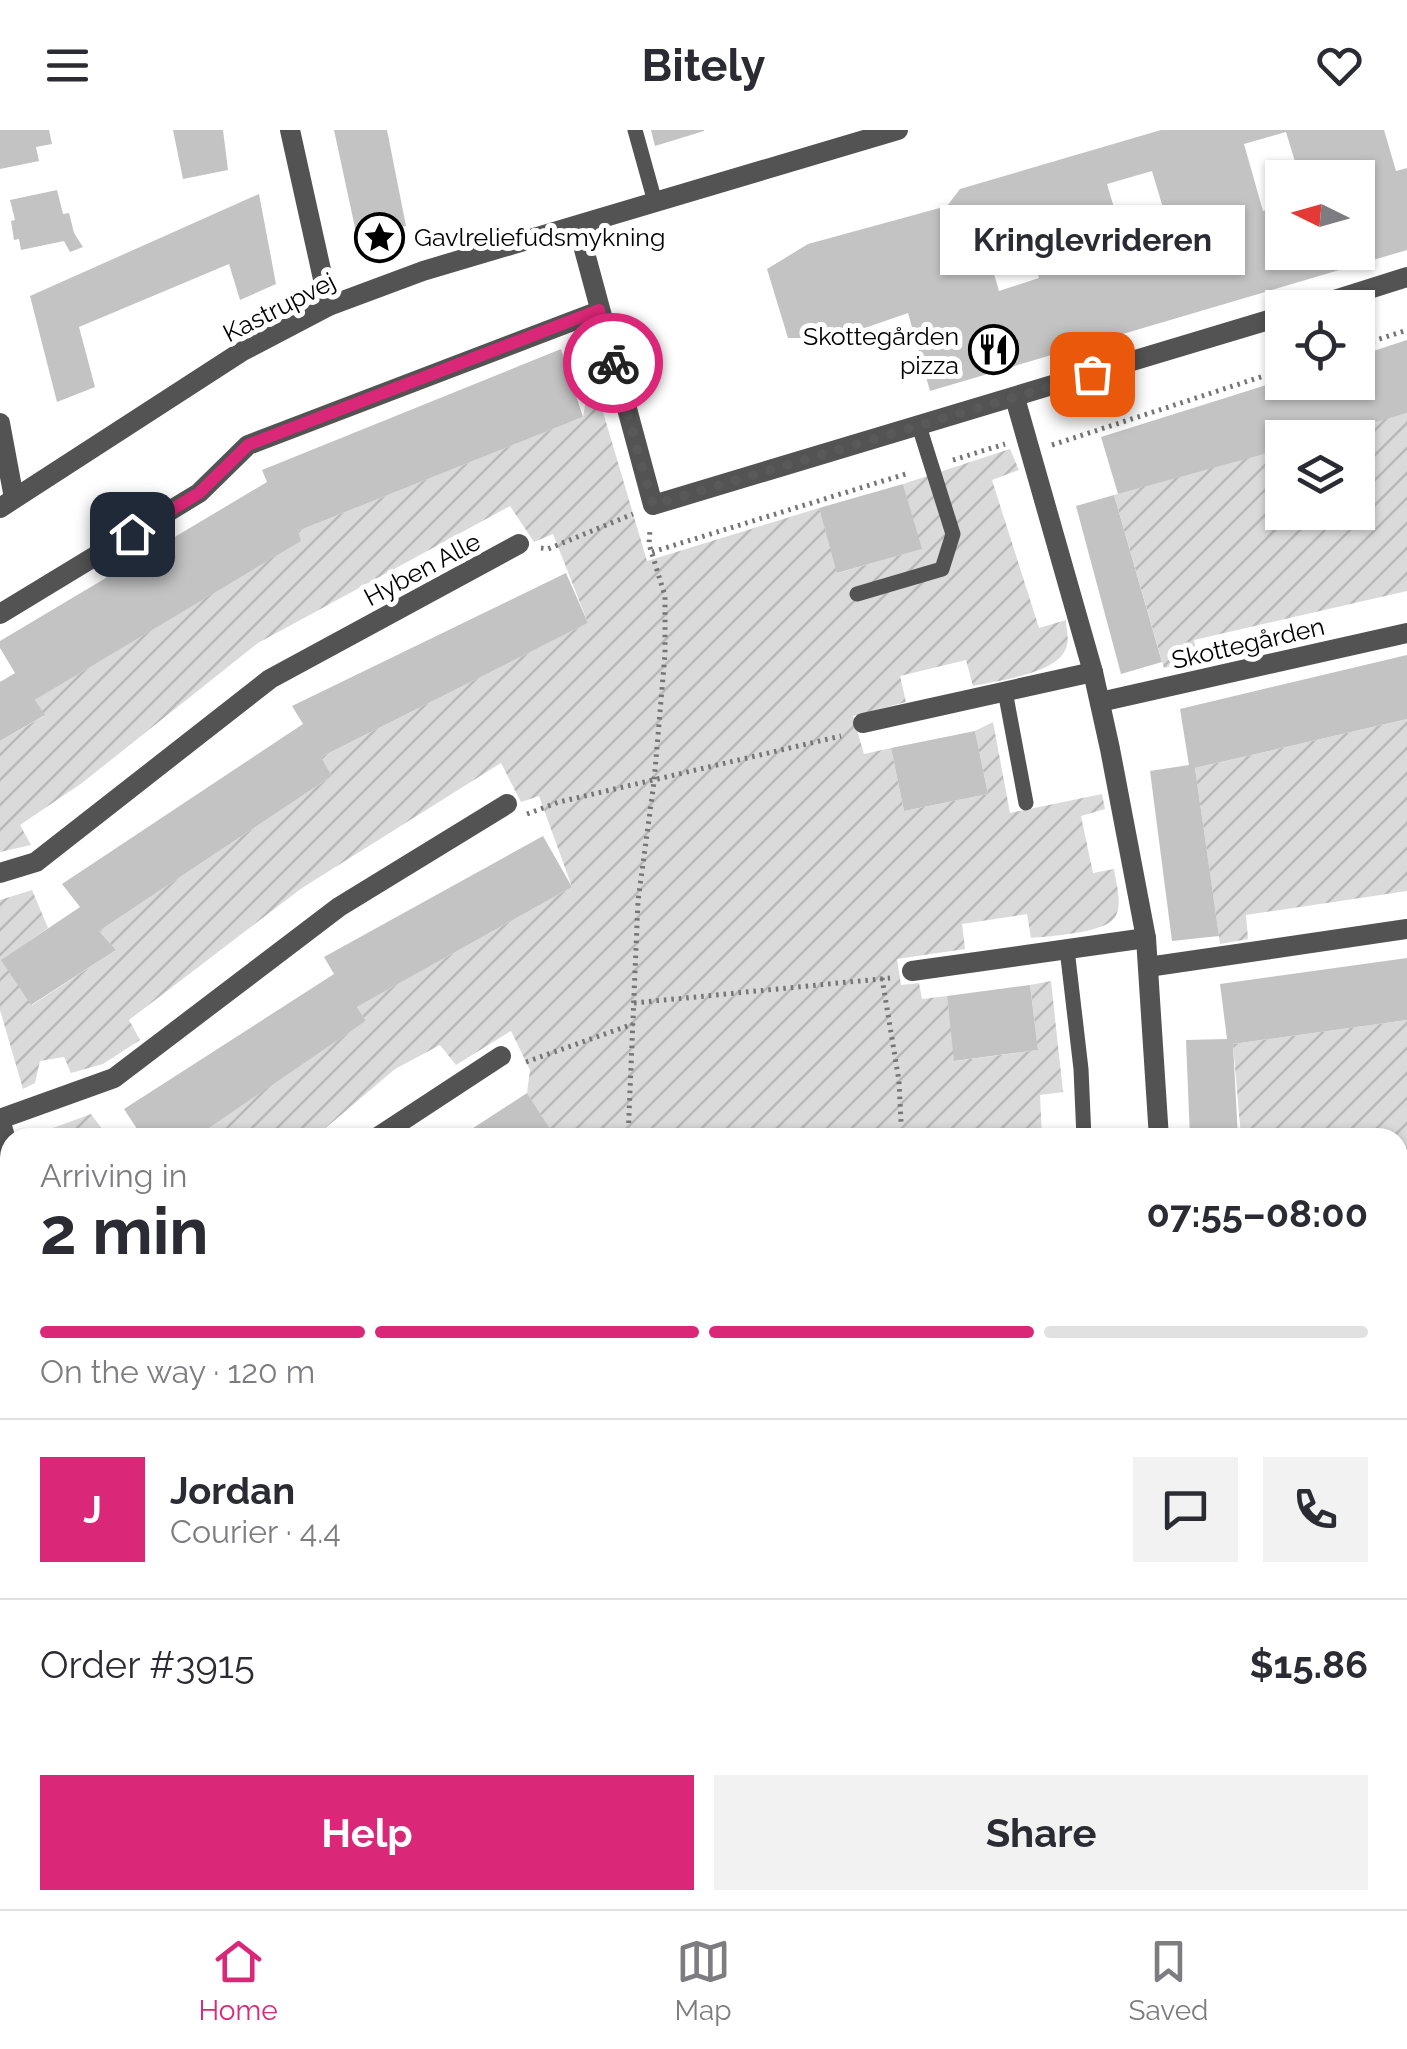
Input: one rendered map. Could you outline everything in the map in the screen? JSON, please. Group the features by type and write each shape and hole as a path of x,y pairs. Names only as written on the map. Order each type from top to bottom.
{"street":[{"path":"290,130 328,306"},
{"name":"Kastrupvej","path":"7,503 242,352 328,306 423,271 898,130"},
{"path":"578,227 653,505 1265,321"},
{"path":"1365,290 1407,277"},
{"path":"0,614 199,493 248,445 599,310"},
{"path":"1016,398 1100,702 1146,938 1158,1128"},
{"path":"0,423 7,503"},
{"name":"Hyben Alle","path":"0,873 36,862 270,679 520,544"},
{"name":"Skottegården","path":"1100,702 1407,633"},
{"path":"863,723 1093,672"},
{"path":"0,1119 114,1078 340,908 506,804"},
{"path":"1148,967 1407,929"},
{"path":"912,971 1146,938"},
{"path":"391,1128 501,1056"}],"lane":[{"path":"635,130 655,202"},
{"path":"857,594 942,569 953,534 919,426"},
{"path":"1005,692 1026,803"},
{"path":"1066,949 1081,1069 1084,1128"}],"path":[{"path":"1375,340 1407,330"},
{"path":"652,552 932,466 1029,444 1265,375"},
{"name":"Hyben Alle","path":"520,544 548,549 653,505"},
{"path":"629,1128 638,901 665,654 665,596 649,544 653,505"},
{"path":"506,804 530,815 559,802 857,732 863,723"},
{"path":"634,1002 882,978 912,971"},
{"path":"882,978 900,1082 901,1122"},
{"path":"501,1056 516,1065 634,1024"}],"shaded area":[{"path":"598,395 647,561 819,508 838,573 921,549 903,484 1010,449 1019,470 992,480 1039,628 1066,620 1068,642 1062,655 1027,674 973,686 966,660 900,676 906,702 853,716 864,754 891,748 904,811 988,794 975,731 993,722 1010,813 1102,794 1105,809 1081,816 1093,873 1114,869 1118,906 1110,922 1077,933 1031,938 1027,914 962,924 965,949 897,959 901,985 919,983 922,999 947,996 955,1061 1038,1050 1030,985 1051,981 1063,1092 1040,1095 1042,1128 550,1128 527,1093 530,1070 511,1031 456,1065 440,1045 395,1069 326,1128 207,1128 366,1021 357,1007 572,887 539,796 521,802 501,763 302,888 129,1020 140,1040 103,1064 71,1073 64,1057 40,1061 35,1083 23,1089 0,1010 0,900 32,890 48,928 2,960 32,1005 116,950 99,931 332,776 321,757 588,623 553,534 534,542 510,506 258,643 82,783 20,825 31,845 0,852 0,741 44,716 35,700 300,541 298,531 583,417 586,400"},
{"path":"1407,413 1407,591 1194,640 1198,659 1164,668 1114,495 1265,453 1265,530 1375,530 1375,422"},
{"path":"1407,719 1407,891 1246,915 1248,939 1220,944 1195,768"},
{"path":"1407,1020 1407,1128 1240,1128 1233,1044"},
{"path":"91,1114 101,1128 53,1128"}],"building":[{"path":"0,130 49,130 52,144 36,147 39,161 0,169"},
{"path":"173,130 223,130 228,170 183,179"},
{"path":"334,130 387,130 406,226 357,237"},
{"path":"651,130 704,130 704,131 655,146"},
{"path":"1161,130 1384,130 1396,171 1407,168 1407,250 1375,259 1375,160 1295,160 1286,132 1244,144 1265,210 1265,270 1339,270 930,391 908,313 836,338 788,338 767,269 808,244 947,206 960,189","holes":["1152,171 1172,238 1127,251 1107,184","1020,211 1039,278 999,291 979,223"]},
{"path":"57,190 63,214 69,213 83,247 70,252 64,241 21,250 19,239 14,240 10,200"},
{"path":"259,194 276,284 240,300 229,264 79,327 95,387 57,402 30,296"},
{"path":"1407,340 1407,413 1375,422 1265,420 1265,454 1118,494 1101,437 1265,385 1265,400 1375,400 1375,350"},
{"path":"561,349 583,417 298,531 301,541 35,700 45,715 0,741 0,682 15,673 0,641 267,482 262,470"},
{"path":"903,484 922,549 837,573 819,508"},
{"path":"1114,495 1162,662 1121,674 1076,506"},
{"path":"566,573 588,623 321,757 332,776 99,931 116,950 31,1005 1,960 80,907 62,884 303,724 292,706"},
{"path":"1407,655 1407,719 1195,768 1219,936 1172,941 1150,771 1189,765 1180,709"},
{"path":"975,731 988,794 904,811 891,748"},
{"path":"543,836 572,887 357,1007 366,1021 209,1128 136,1128 124,1109 334,974 324,957"},
{"path":"1407,958 1407,1020 1233,1044 1237,1128 1190,1128 1186,1040 1227,1039 1220,984"},
{"path":"1030,985 1038,1050 954,1061 947,996"},
{"path":"527,1093 550,1128 473,1128"}],"way so far":[{"path":"613,363 653,505 1092,374"}],"place":[{"name":"Gavlreliefudsmykning","path":"379,237"},
{"name":"Skottegården pizza","path":"994,350"},
{"name":"Kringlevrideren","path":"1092,374"}],"route":[{"path":"132,534 199,493 248,445 599,310 613,363"}]}
